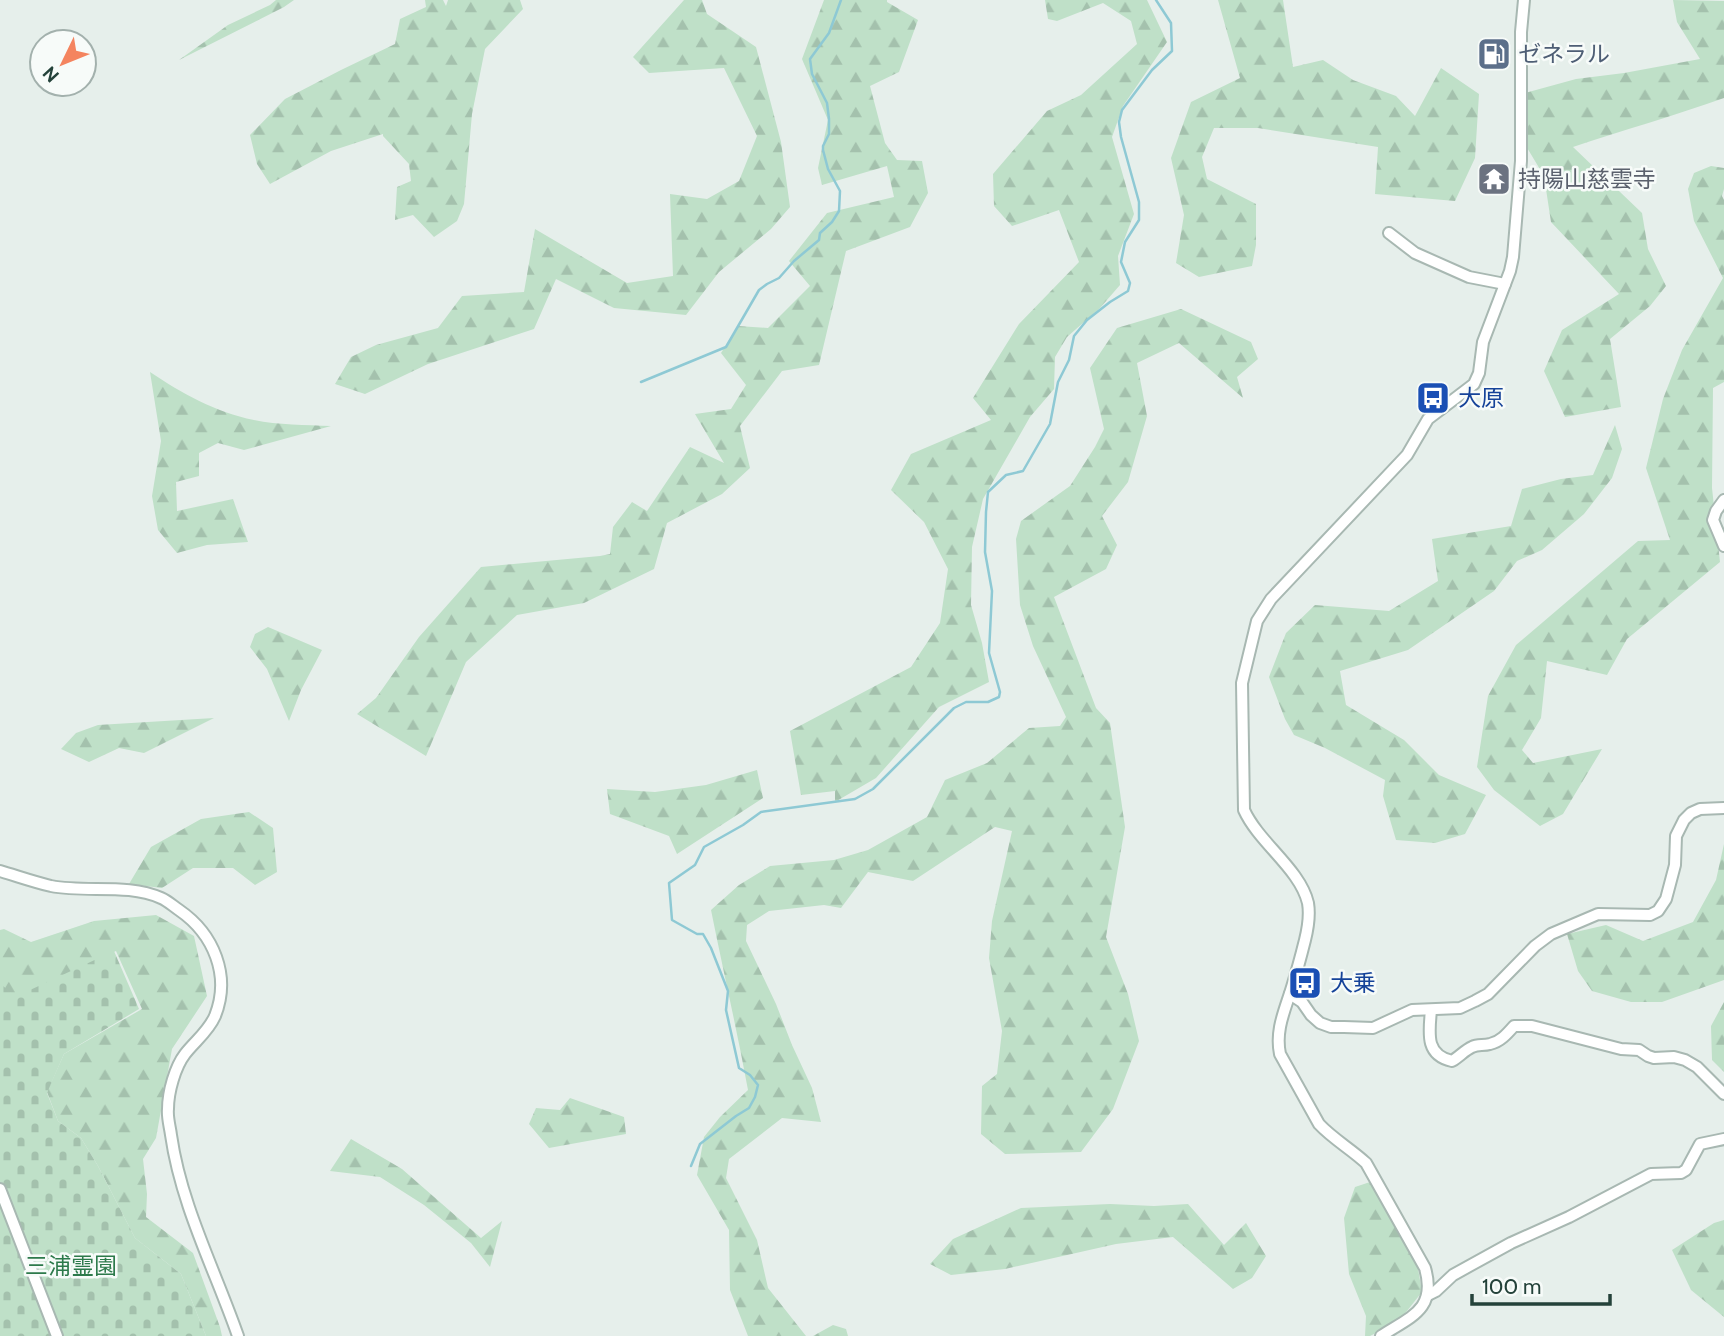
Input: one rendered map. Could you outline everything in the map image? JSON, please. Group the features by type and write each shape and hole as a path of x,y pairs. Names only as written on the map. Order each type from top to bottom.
{"street":[{"path":"1381,1336 1408,1321 1423,1306 1428,1295 1429,1282 1425,1268 1366,1163 1319,1124 1280,1055 1278,1030 1308,922 1307,902 1297,880 1254,827 1244,810 1242,683 1257,621 1271,599 1407,455 1428,419 1474,384 1479,373 1483,342 1513,257 1521,161 1521,32 1524,0"},
{"path":"1389,233 1415,253 1469,277 1505,284"},
{"path":"1724,500 1713,520 1724,546"},
{"path":"1290,994 1302,1002 1320,1023 1331,1027 1373,1028 1412,1010 1460,1007 1475,1001 1488,994 1535,946 1551,934 1598,914 1656,913 1666,899 1675,865 1676,836 1684,820 1700,809 1724,808"},
{"path":"0,872 51,886 147,893 163,899 193,920 214,951 221,975 217,1007 207,1031 185,1054 174,1075 167,1109 175,1161 195,1225 238,1336"},
{"path":"1431,1010 1429,1038 1434,1051 1442,1059 1452,1061 1470,1048 1497,1041 1514,1026 1532,1026 1621,1049 1639,1050 1654,1058 1674,1057 1685,1060 1697,1067 1724,1094"},
{"path":"1428,1295 1452,1275 1651,1174 1681,1173 1686,1170 1700,1144 1724,1139"},
{"path":"0,1189 57,1336"}],"green space":[{"path":"276,0 294,0 179,60 228,25"},
{"path":"425,0 443,0 446,6 448,0 520,0 523,9 485,49 472,114 464,204 457,221 434,237 413,215 395,220 397,187 411,181 409,164 383,134 331,151 270,184 257,164 250,135 285,99 395,44 400,19 426,7"},
{"path":"684,0 702,0 707,14 756,47 781,142 790,207 771,229 719,272 686,315 614,308 556,279 534,329 428,364 365,394 335,384 351,357 376,345 438,328 462,296 524,292 535,229 627,283 673,276 670,194 707,199 739,181 757,136 724,68 649,73 633,57"},
{"path":"824,0 887,0 918,20 899,72 870,86 885,143 897,160 922,161 928,193 910,227 846,251 819,365 782,371 740,426 750,468 722,494 667,523 654,569 584,603 517,615 466,662 426,756 357,714 376,698 419,637 481,567 610,554 613,527 632,502 647,511 690,447 724,463 695,414 731,409 746,385 721,353 738,326 768,328 810,286 789,261 827,213 894,197 887,166 822,185 818,168 828,120 802,59"},
{"path":"1045,0 1147,0 1167,42 1123,106 1112,137 1134,214 1118,256 1120,285 1100,308 1067,337 1055,357 1054,389 1030,417 983,499 972,547 971,605 989,682 939,707 876,778 835,802 835,791 801,795 790,731 911,667 940,623 948,569 924,522 891,490 911,454 991,420 973,398 1019,324 1079,262 1059,210 1012,226 994,206 993,174 1047,111 1081,95 1137,44 1131,21 1103,3 1057,21 1048,19"},
{"path":"1218,0 1283,0 1293,67 1323,60 1353,80 1396,96 1415,116 1441,68 1479,94 1475,158 1455,201 1375,194 1378,147 1258,128 1214,128 1202,157 1207,179 1256,204 1256,245 1252,266 1199,277 1176,263 1184,215 1171,158 1191,102 1240,78"},
{"path":"1673,0 1724,1 1724,98 1573,147 1642,213 1648,249 1666,286 1650,306 1610,339 1621,407 1565,417 1544,371 1562,330 1619,294 1551,222 1544,176 1526,146 1525,93 1576,79 1700,59 1677,22"},
{"path":"1711,166 1724,168 1724,382 1713,388 1712,488 1720,562 1627,639 1607,675 1547,661 1541,718 1522,750 1533,763 1602,749 1563,814 1540,826 1494,790 1477,767 1488,696 1516,645 1638,541 1670,540 1646,468 1663,399 1682,350 1723,278 1694,221 1688,189 1694,173"},
{"path":"1181,309 1251,342 1258,359 1237,377 1243,398 1179,343 1137,363 1147,416 1128,482 1102,516 1117,545 1106,569 1054,597 1096,708 1110,723 1125,827 1106,937 1128,994 1139,1041 1113,1109 1081,1152 1005,1154 981,1134 982,1086 997,1074 1002,1031 989,958 992,921 1012,831 995,827 913,881 868,872 841,908 824,905 769,911 747,925 746,941 812,1088 821,1122 782,1118 729,1159 726,1178 757,1240 768,1288 806,1336 748,1336 730,1290 729,1230 697,1175 704,1137 748,1090 711,910 739,885 770,866 834,860 868,850 927,817 945,780 987,763 1029,728 1060,726 1066,717 1033,646 1020,605 1016,539 1021,521 1070,486 1104,429 1090,368 1117,328"},
{"path":"150,372 200,401 240,417 273,423 331,426 244,450 218,443 199,453 199,476 176,482 177,511 233,499 248,542 207,545 177,553 158,530 152,496 161,441"},
{"path":"1615,425 1622,449 1612,478 1584,514 1542,550 1517,561 1494,591 1408,650 1340,671 1346,705 1404,740 1439,775 1486,795 1465,834 1435,843 1396,840 1383,796 1385,780 1294,735 1285,719 1269,677 1286,633 1315,605 1389,611 1438,581 1432,539 1511,526 1522,489 1561,479 1593,475"},
{"path":"268,627 322,650 301,690 289,721 267,669 250,647 255,634"},
{"path":"214,718 144,753 119,748 89,762 61,749 76,733 98,725"},
{"path":"757,770 763,798 677,854 669,836 610,814 607,789 655,792 706,785"},
{"path":"249,812 273,828 277,872 255,885 233,868 193,868 162,888 129,884 151,847 201,819"},
{"path":"1724,844 1724,980 1662,1002 1631,1002 1592,991 1578,971 1567,934 1606,925 1643,941 1693,922 1716,880"},
{"path":"156,915 194,936 207,996 172,1049 156,1138 143,1159 147,1194 146,1217 193,1253 222,1336 206,1336 181,1274 135,1238 81,1138 58,1121 47,1092 64,1054 142,1009 116,951 16,999 0,984 0,930 4,929 31,942 94,921"},
{"name":"三浦霊園","path":"114,951 139,1009 64,1054 47,1093 58,1121 81,1138 98,1166 135,1238 181,1274 206,1336 0,1336 0,983 15,997"},
{"path":"1724,1002 1724,1072 1712,1060 1711,1026"},
{"path":"570,1098 624,1117 626,1134 549,1148 529,1124 536,1108 560,1110"},
{"path":"351,1139 402,1169 481,1238 502,1221 490,1267 471,1243 424,1205 380,1177 330,1171"},
{"path":"1376,1180 1416,1257 1422,1292 1399,1321 1365,1336 1366,1316 1349,1274 1344,1218 1355,1187"},
{"path":"1188,1204 1224,1245 1246,1223 1266,1256 1252,1278 1233,1289 1173,1237 1116,1244 1005,1269 951,1275 930,1264 953,1239 1021,1208"},
{"path":"1724,1220 1724,1317 1691,1290 1672,1250 1714,1223"},
{"path":"833,1325 846,1329 848,1336 813,1336"}],"waterway":[{"path":"641,382 726,347 759,290 779,278 819,240 820,233 839,211 840,191 828,169 823,150 829,134 827,103 812,74 810,59 829,33 841,0"},
{"path":"691,1166 700,1144 749,1108 758,1085 750,1075 739,1068 726,1010 728,991 711,948 703,934 697,934 672,920 669,883 695,865 704,847 761,812 855,799 873,789 954,708 966,702 988,702 999,697 989,653 992,591 985,552 988,492 1006,475 1023,471 1050,424 1058,382 1069,360 1074,336 1087,320 1128,291 1130,283 1121,262 1125,242 1139,220 1139,202 1119,122 1122,110 1152,70 1172,51 1171,23 1156,0"}],"place":[{"name":"ゼネラル","path":"1494,54"},
{"name":"持陽山慈雲寺","path":"1494,179"},
{"name":"大原","path":"1433,398"},
{"name":"大乗","path":"1305,983"}]}
